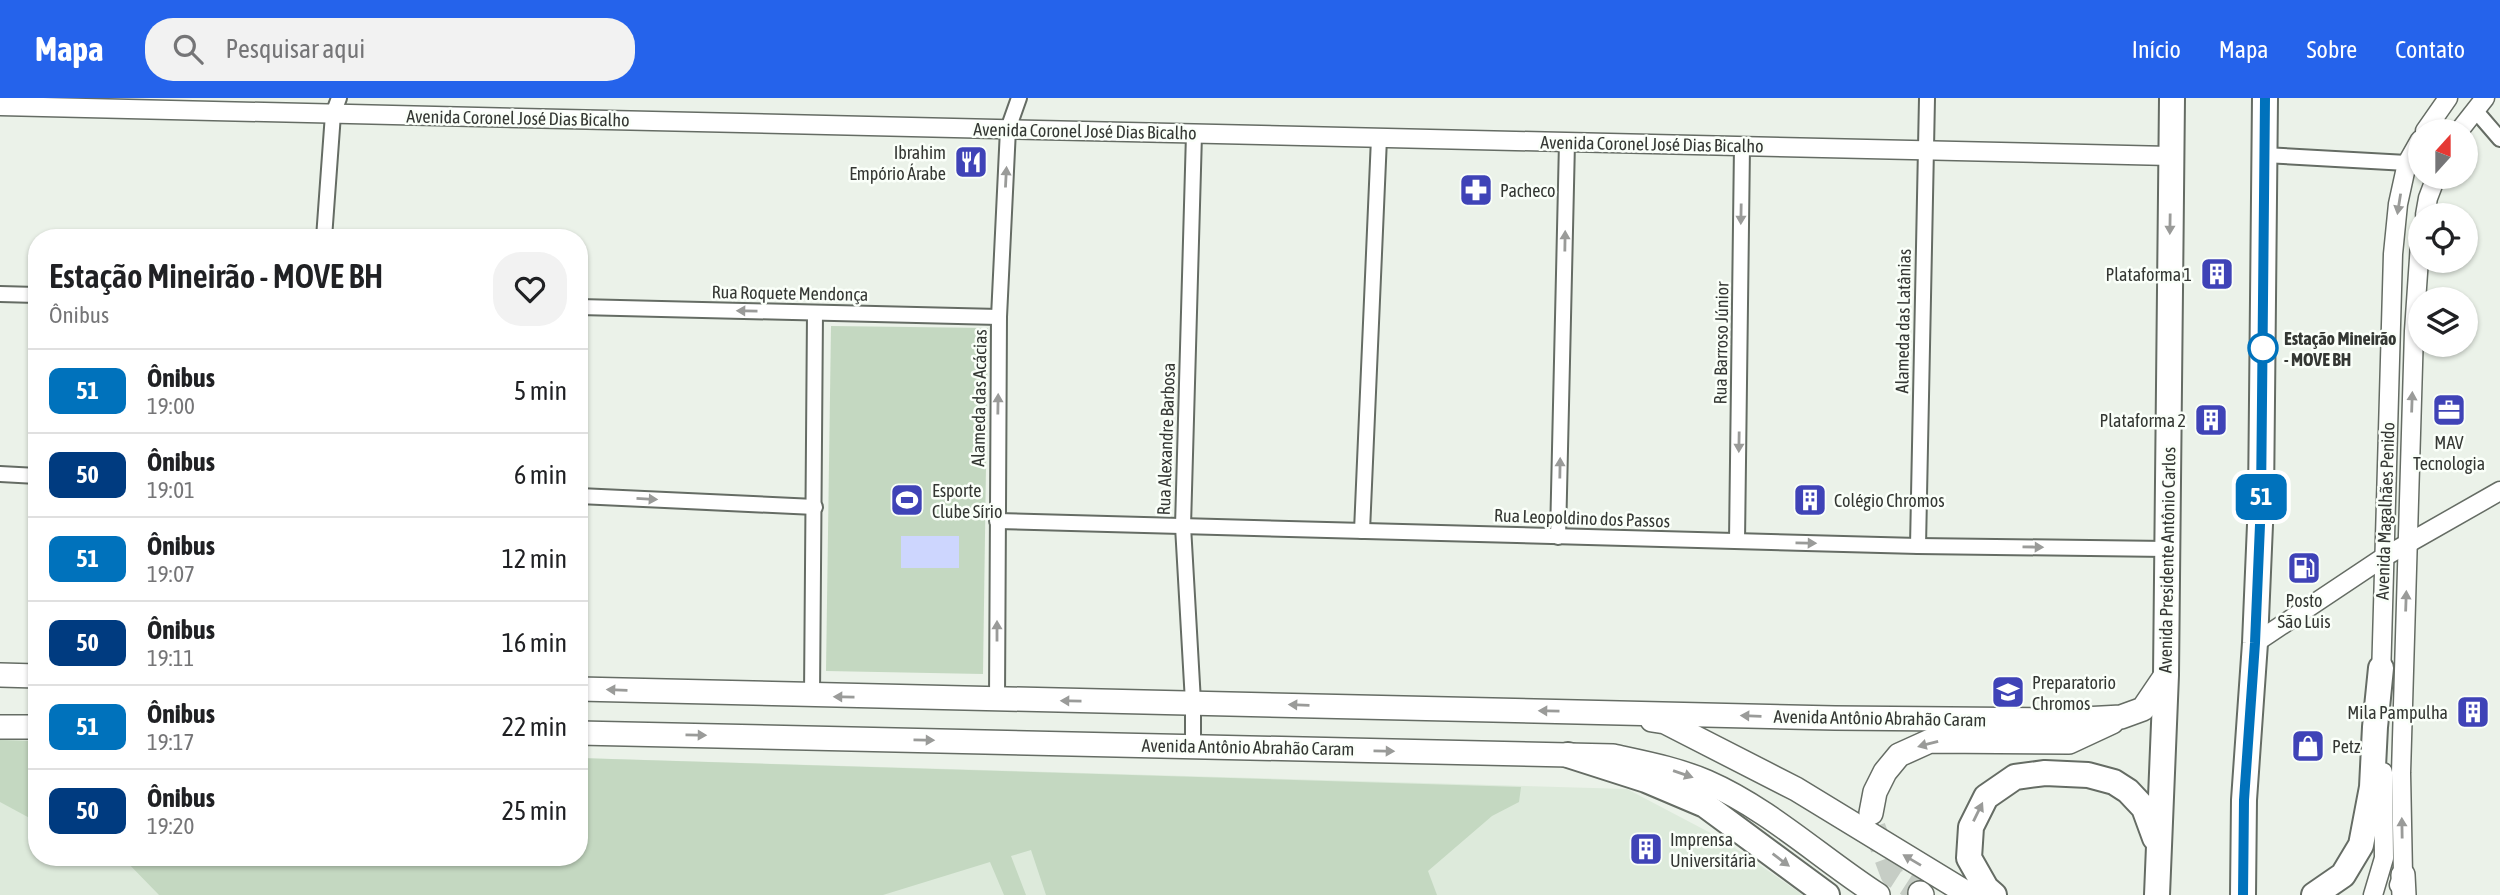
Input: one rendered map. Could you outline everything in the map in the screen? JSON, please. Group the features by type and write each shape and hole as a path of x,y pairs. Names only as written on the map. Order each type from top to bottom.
{"highway":[{"name":"Avenida Presidente Antônio Carlos","path":"2157,895 2166,675 2172,98"},
{"path":"2246,893 2244,800 2261,501 2265,98"},
{"path":"2314,895 2343,875 2361,845 2372,787 2381,668"},
{"path":"1568,755 1646,780 1705,805 1827,895"},
{"path":"1994,895 1986,888 1969,858 1971,827 1986,797 2015,777 2088,775 2114,782 2128,791 2144,808 2157,844"}],"main road":[{"path":"0,675 28,676"},
{"name":"Avenida Antônio Abrahão Caram","path":"588,689 997,700 2065,720 2121,717 2143,709 2166,675"},
{"name":"Avenida Antônio Abrahão Caram","path":"1617,712 1665,722 1784,783 1970,895"},
{"path":"1871,813 1875,792 1885,772 1899,755 1930,740 2069,742 2121,717"},
{"path":"0,727 28,727"},
{"name":"Avenida Antônio Abrahão Caram","path":"588,733 1613,756 1659,765 1707,782 1773,821 1878,895"}],"street":[{"name":"Alameda das Acácias","path":"997,700 999,317 1008,129 1019,98"},
{"name":"Alameda das Latânias","path":"1917,546 1927,98"},
{"path":"2433,119 2448,98"},
{"path":"2468,119 2480,104 2500,139"},
{"name":"Avenida Coronel José Dias Bicalho","path":"0,106 336,106 1008,129 2171,156"},
{"path":"325,229 336,106"},
{"name":"Rua Alexandre Barbosa","path":"1193,746 1183,526 1194,134"},
{"path":"1362,531 1379,138"},
{"path":"1558,537 1567,142"},
{"name":"Rua Barroso Júnior","path":"1737,541 1742,146"},
{"path":"2264,155 2407,163"},
{"name":"Avenida Magalhães Penido","path":"2375,890 2385,858 2381,668 2393,254 2398,204 2407,163"},
{"name":"Avenida Magalhães Penido","path":"2401,888 2401,773 2418,273"},
{"path":"0,294 28,295"},
{"name":"Rua Roquete Mendonça","path":"588,307 999,317"},
{"path":"812,696 815,313"},
{"path":"0,474 28,476"},
{"path":"2255,643 2384,557 2500,492"},
{"path":"588,496 815,507"},
{"name":"Rua Leopoldino dos Passos","path":"997,521 1917,546 2167,550"}],"shaded area":[{"name":"Esporte Clube Sírio","path":"831,326 988,328 983,674 826,671"},
{"path":"0,740 28,741 28,866 588,866 588,758 1627,789 1722,839 1803,895 0,895"},
{"path":"0,740 28,741 28,817 0,802"},
{"path":"588,758 1521,787 1519,802 1492,816 1428,871 1437,895 1046,895 1031,850 1011,856 1026,895 1004,895 990,862 883,895 159,895 131,866 588,866"}],"water":[{"path":"901,536 959,536 959,568 901,568"}],"tunnel":[{"path":"1874,827 1892,875 1920,893"}],"bus line":[{"name":"51","path":"2243,895 2244,800 2261,501 2265,98"}],"place":[{"name":"Ibrahim Empório Árabe","path":"971,162"},
{"name":"Pacheco","path":"1476,190"},
{"name":"Plataforma 1","path":"2217,274"},
{"name":"Estação Mineirão - MOVE BH","path":"2263,348"},
{"name":"MAV Tecnologia","path":"2449,410"},
{"name":"Plataforma 2","path":"2211,420"},
{"name":"Esporte Clube Sírio","path":"907,500"},
{"name":"Colégio Chromos","path":"1810,500"},
{"name":"Posto São Luis","path":"2304,568"},
{"name":"Preparatorio Chromos","path":"2008,692"},
{"name":"Mila Pampulha","path":"2473,712"},
{"name":"Petz","path":"2308,746"},
{"name":"Imprensa Universitária","path":"1646,849"}]}
